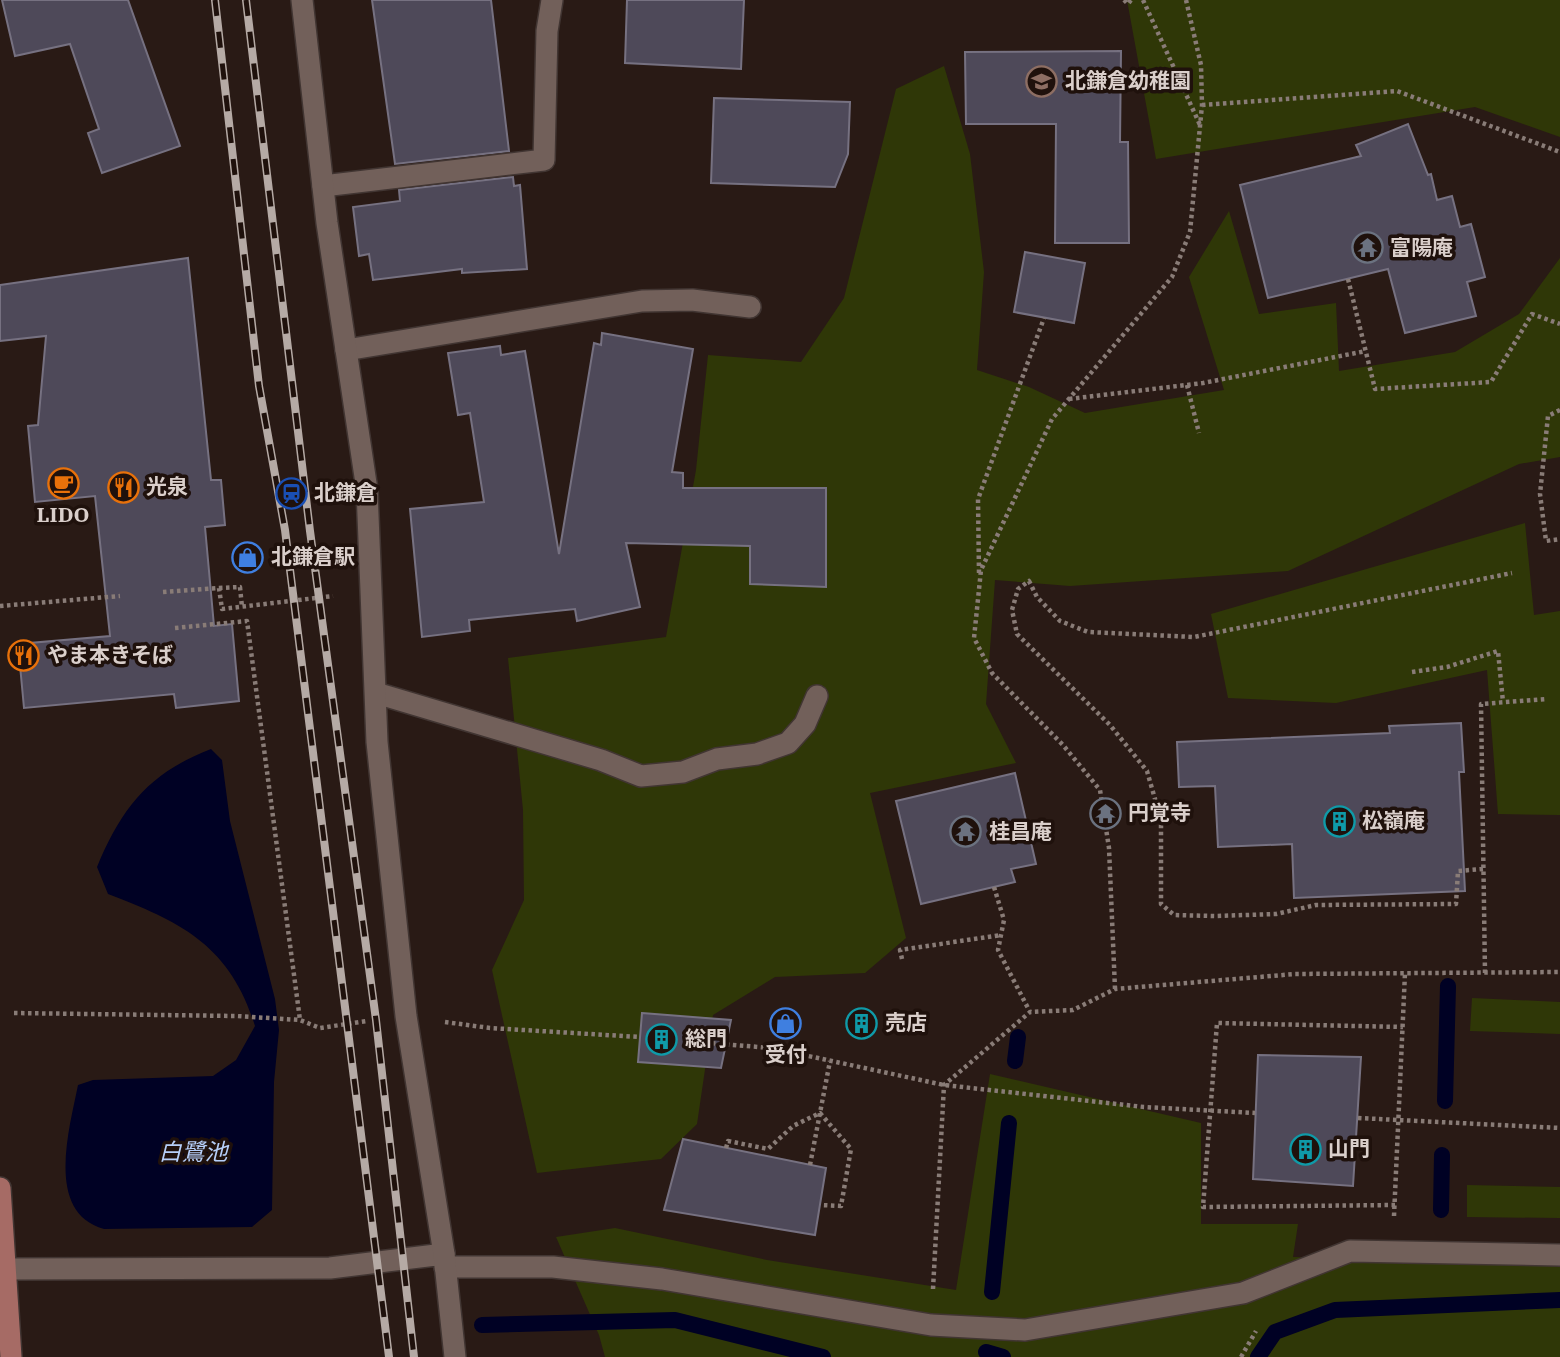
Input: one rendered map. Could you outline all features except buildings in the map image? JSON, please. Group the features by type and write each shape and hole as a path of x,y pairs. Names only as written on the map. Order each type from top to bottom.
{"main road":[{"path":"0,1188 11,1357"}],"street":[{"path":"302,0 323,186 368,490 377,742 406,1016 445,1260 455,1357"},
{"path":"323,186 544,160 548,31 552,0"},
{"path":"346,350 642,301 692,300 750,307"},
{"path":"376,693 600,760 641,776 683,772 717,759 757,754 789,743 805,724 817,696"},
{"path":"6,1269 330,1268 445,1260 553,1267 662,1279 931,1325 1025,1330 1244,1293 1350,1251 1560,1255"}],"path":[{"path":"1124,0 1128,4 1131,0"},
{"path":"1143,0 1200,126"},
{"path":"1115,989 1109,848 1100,790 1063,745 992,673 974,638 981,570 1052,419 1172,277 1190,232 1202,105 1201,65 1186,0"},
{"path":"1202,105 1397,90 1560,152"},
{"path":"1348,279 1375,389 1491,382 1532,314 1560,324"},
{"path":"979,588 978,499 1044,318"},
{"path":"1069,399 1188,385 1366,351"},
{"path":"1188,385 1199,433"},
{"path":"1560,410 1548,416 1540,494 1546,541 1560,539"},
{"path":"1483,869 1458,871 1457,904 1316,905 1276,914 1174,915 1161,904 1161,820 1147,771 1110,725 1017,634 1013,610 1017,589 1028,581 1037,597 1060,621 1088,632 1194,637 1512,573"},
{"path":"163,593 240,587 242,607"},
{"path":"219,588 222,609 372,591"},
{"path":"0,606 120,596"},
{"path":"175,628 247,621 300,1020"},
{"path":"1412,672 1447,667 1498,651 1503,702"},
{"path":"1485,973 1481,704 1546,699"},
{"path":"994,887 1004,920 998,950 1030,1012"},
{"path":"902,959 900,950 1001,935"},
{"path":"931,1325 944,1085 1030,1012 1073,1010 1115,989 1295,974 1560,972"},
{"path":"1391,1252 1405,973"},
{"path":"14,1013 236,1016 300,1020 320,1028 406,1016"},
{"path":"1395,1205 1203,1206 1217,1023 1403,1027"},
{"path":"490,1028 640,1037"},
{"path":"684,1041 771,1048 944,1085 1144,1107 1255,1113"},
{"path":"810,1165 830,1060"},
{"path":"726,1148 728,1141 768,1149 793,1126 820,1113"},
{"path":"820,1113 851,1149 841,1206 821,1205"},
{"path":"1358,1118 1560,1128"}],"green space":[{"path":"1127,0 1560,0 1560,137 1475,107 1156,159"},
{"path":"944,66 970,154 984,272 977,370 1029,387 1085,413 1224,390 1189,277 1229,211 1259,314 1336,303 1339,371 1455,352 1519,314 1560,258 1560,457 1519,464 1288,571 1070,586 995,580 986,704 1016,763 870,793 906,938 865,973 775,977 713,1015 697,1124 661,1159 537,1173 492,970 524,900 523,810 508,658 666,637 696,470 708,355 801,362 844,298 896,89"},
{"path":"1525,523 1534,615 1560,611 1560,815 1498,814 1487,670 1336,703 1228,698 1211,614"},
{"path":"1472,998 1560,1002 1560,1034 1470,1031"},
{"path":"990,1074 1201,1123 1201,1224 1298,1224 1293,1257 1560,1264 1560,1357 605,1357 599,1335 556,1237 615,1228 767,1260 956,1290"},
{"path":"1467,1185 1560,1187 1560,1218 1467,1217"}],"water":[{"name":"白鷺池","path":"211,749 222,760 230,821 275,999 279,1030 274,1082 272,1210 252,1227 104,1229 86,1220 74,1206 67,1188 67,1146 78,1085 93,1080 213,1076 236,1060 255,1026 232,975 217,956 180,927 108,894 97,867 117,827 140,794 171,769"}],"waterway":[{"path":"1445,1101 1448,986"},
{"path":"1015,1061 1018,1037"},
{"path":"992,1292 1009,1123"},
{"path":"1441,1210 1442,1155"},
{"path":"1258,1357 1275,1332 1335,1310 1560,1300"},
{"path":"482,1325 675,1320 823,1357"},
{"path":"986,1352 1003,1357"}],"railway":[{"path":"215,0 259,386 285,530 389,1357"},
{"path":"246,0 310,531 376,1020 414,1357"}],"place":[{"name":"北鎌倉幼稚園","path":"1042,81"},
{"name":"富陽庵","path":"1367,248"},
{"name":"LIDO","path":"63,483"},
{"name":"光泉","path":"123,487"},
{"name":"北鎌倉","path":"291,493"},
{"name":"北鎌倉駅","path":"248,557"},
{"name":"やま本きそば","path":"24,655"},
{"name":"円覚寺","path":"1105,813"},
{"name":"松嶺庵","path":"1339,821"},
{"name":"桂昌庵","path":"966,832"},
{"name":"受付","path":"786,1023"},
{"name":"売店","path":"862,1023"},
{"name":"総門","path":"662,1039"},
{"name":"山門","path":"1305,1149"}]}
